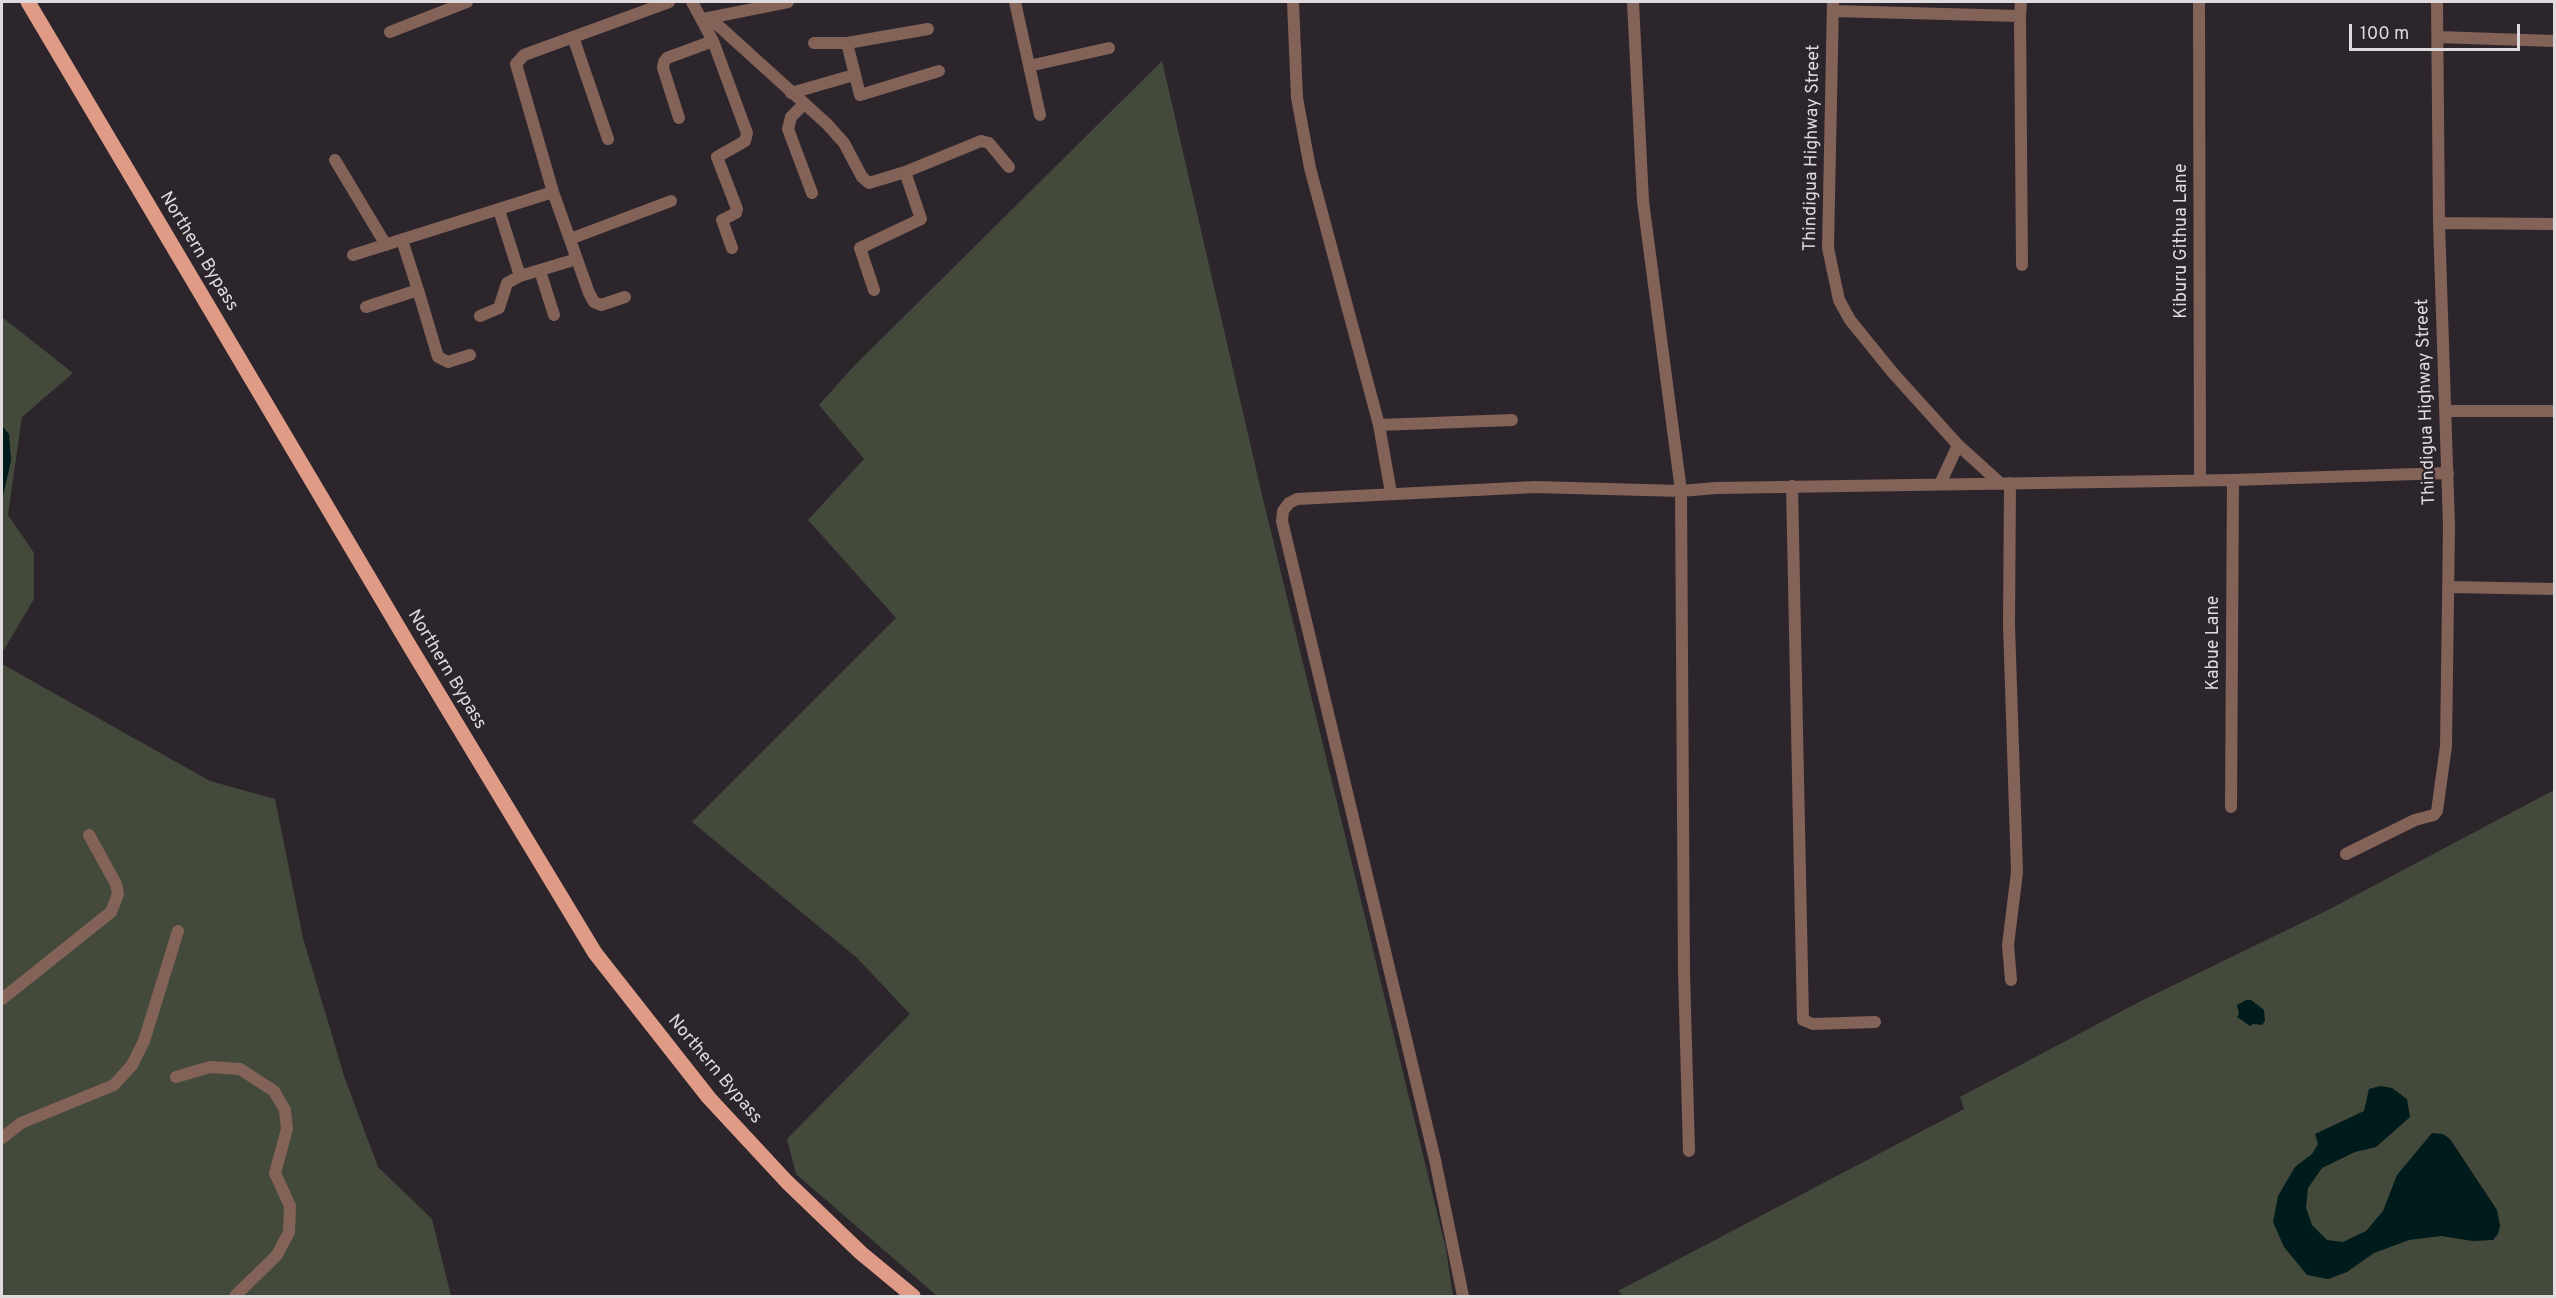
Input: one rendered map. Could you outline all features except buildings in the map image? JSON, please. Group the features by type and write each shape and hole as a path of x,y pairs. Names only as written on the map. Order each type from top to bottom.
{"main road":[{"name":"Northern Bypass","path":"28,2 441,700 596,953 709,1098 787,1182 861,1253 913,1296"}],"street":[{"path":"390,32 467,2"},
{"path":"625,297 597,305 589,293 553,192 516,64 524,55 669,2"},
{"path":"692,2 706,19 844,142 866,182 873,183 904,172 981,141 989,143 1009,167"},
{"path":"706,19 761,4 788,2"},
{"path":"1015,2 1040,115"},
{"path":"1293,2 1298,98 1310,168 1379,425 1391,493"},
{"path":"1633,2 1643,201 1681,491 1684,973 1689,1151"},
{"path":"2021,2 2022,266"},
{"name":"Kiburu Githua Lane","path":"2199,2 2200,480"},
{"name":"Thindigua Highway Street","path":"2346,854 2415,820 2434,815 2446,746 2449,587 2448,473 2439,223 2437,2"},
{"path":"1833,6 2020,16"},
{"name":"Thindigua Highway Street","path":"1833,6 1828,249 1831,273 1839,300 1850,320 1958,445 2005,483"},
{"path":"706,19 747,133 745,141 717,157 737,209 736,213 722,220 732,248"},
{"path":"814,43 847,43 928,29"},
{"path":"573,37 608,139"},
{"path":"2438,38 2554,41"},
{"path":"679,118 663,68 664,62 668,58 713,40"},
{"path":"847,43 858,93 862,95 939,71"},
{"path":"1029,66 1109,48"},
{"path":"791,93 854,75"},
{"path":"804,104 790,117 788,129 812,193"},
{"path":"335,160 386,245"},
{"path":"874,290 860,248 921,219 904,172"},
{"path":"352,255 553,192"},
{"path":"570,239 671,201"},
{"path":"499,210 520,276"},
{"path":"2439,223 2554,224"},
{"path":"402,240 438,357 448,362 470,355"},
{"path":"480,316 499,308 507,283 520,276 577,259"},
{"path":"540,271 554,315"},
{"path":"366,307 418,290"},
{"path":"2445,411 2554,411"},
{"path":"1379,425 1512,420"},
{"path":"1940,484 1958,445"},
{"path":"1462,1296 1430,1137 1282,521 1283,511 1297,499 1535,487 1681,491 1792,486 2233,480 2448,473"},
{"name":"Kabue Lane","path":"2231,807 2233,480"},
{"path":"2005,483 2017,872 2008,945 2011,980"},
{"path":"1792,486 1803,1020 1813,1024 1875,1022"},
{"path":"2449,587 2554,589"},
{"path":"2,999 111,912 118,894 116,884 89,834"},
{"path":"2,1138 21,1123 114,1084 132,1065 144,1041 178,931"},
{"path":"176,1077 210,1066 240,1069 274,1090 285,1110 287,1129 275,1173 290,1206 289,1232 277,1255 235,1296"}],"shaded area":[{"path":"1162,61 1262,495 1446,1249 1453,1296 937,1296 796,1174 787,1139 910,1014 857,958 692,822 896,618 808,520 864,459 819,405 854,366"},
{"path":"2,317 73,373 22,417 8,515 34,553 34,599 2,653"},
{"path":"2,426 9,434 11,461 2,500"},
{"path":"2,664 210,781 275,799 303,938 345,1079 378,1167 432,1219 451,1296 2,1296"},
{"path":"2554,790 2554,1296 1623,1296 1618,1291 1964,1109 1960,1097 2141,1001 2326,911"},
{"path":"2251,1000 2264,1010 2265,1021 2262,1025 2250,1026 2237,1017 2239,1014 2237,1005"},
{"path":"2380,1086 2392,1088 2407,1099 2410,1117 2376,1147 2355,1152 2322,1168 2308,1188 2306,1208 2312,1225 2327,1240 2343,1242 2366,1231 2383,1211 2397,1175 2432,1133 2443,1134 2450,1139 2497,1210 2500,1226 2498,1234 2493,1240 2473,1241 2441,1236 2409,1240 2374,1253 2347,1272 2328,1279 2307,1275 2284,1247 2273,1222 2278,1196 2295,1167 2312,1154 2318,1144 2315,1134 2364,1111 2369,1089"}]}
